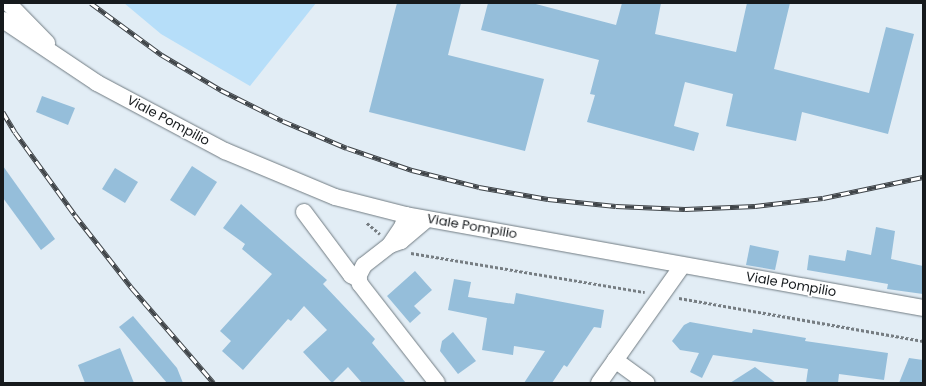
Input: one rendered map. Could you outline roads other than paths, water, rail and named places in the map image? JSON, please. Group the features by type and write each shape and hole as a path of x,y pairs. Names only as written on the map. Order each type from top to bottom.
{"street":[{"name":"Viale Pompilio","path":"8,3 32,26 54,52"},
{"name":"Viale Pompilio","path":"3,20 54,52 97,83 224,151 335,197 406,215 682,266 923,308"},
{"path":"304,212 339,255 351,275 358,279 361,287 437,383"},
{"path":"390,245 402,227 406,215"},
{"path":"358,279 364,265 390,245 401,241 428,219"},
{"path":"339,255 349,262 364,265"},
{"path":"599,383 682,266"},
{"path":"615,360 647,383"}],"railway":[{"path":"91,3 162,55 221,90 283,121 347,148 412,170 479,187 548,199 616,206 685,209 755,206 823,198 923,177"},
{"path":"3,112 15,132 75,215 132,288 214,383"}]}
